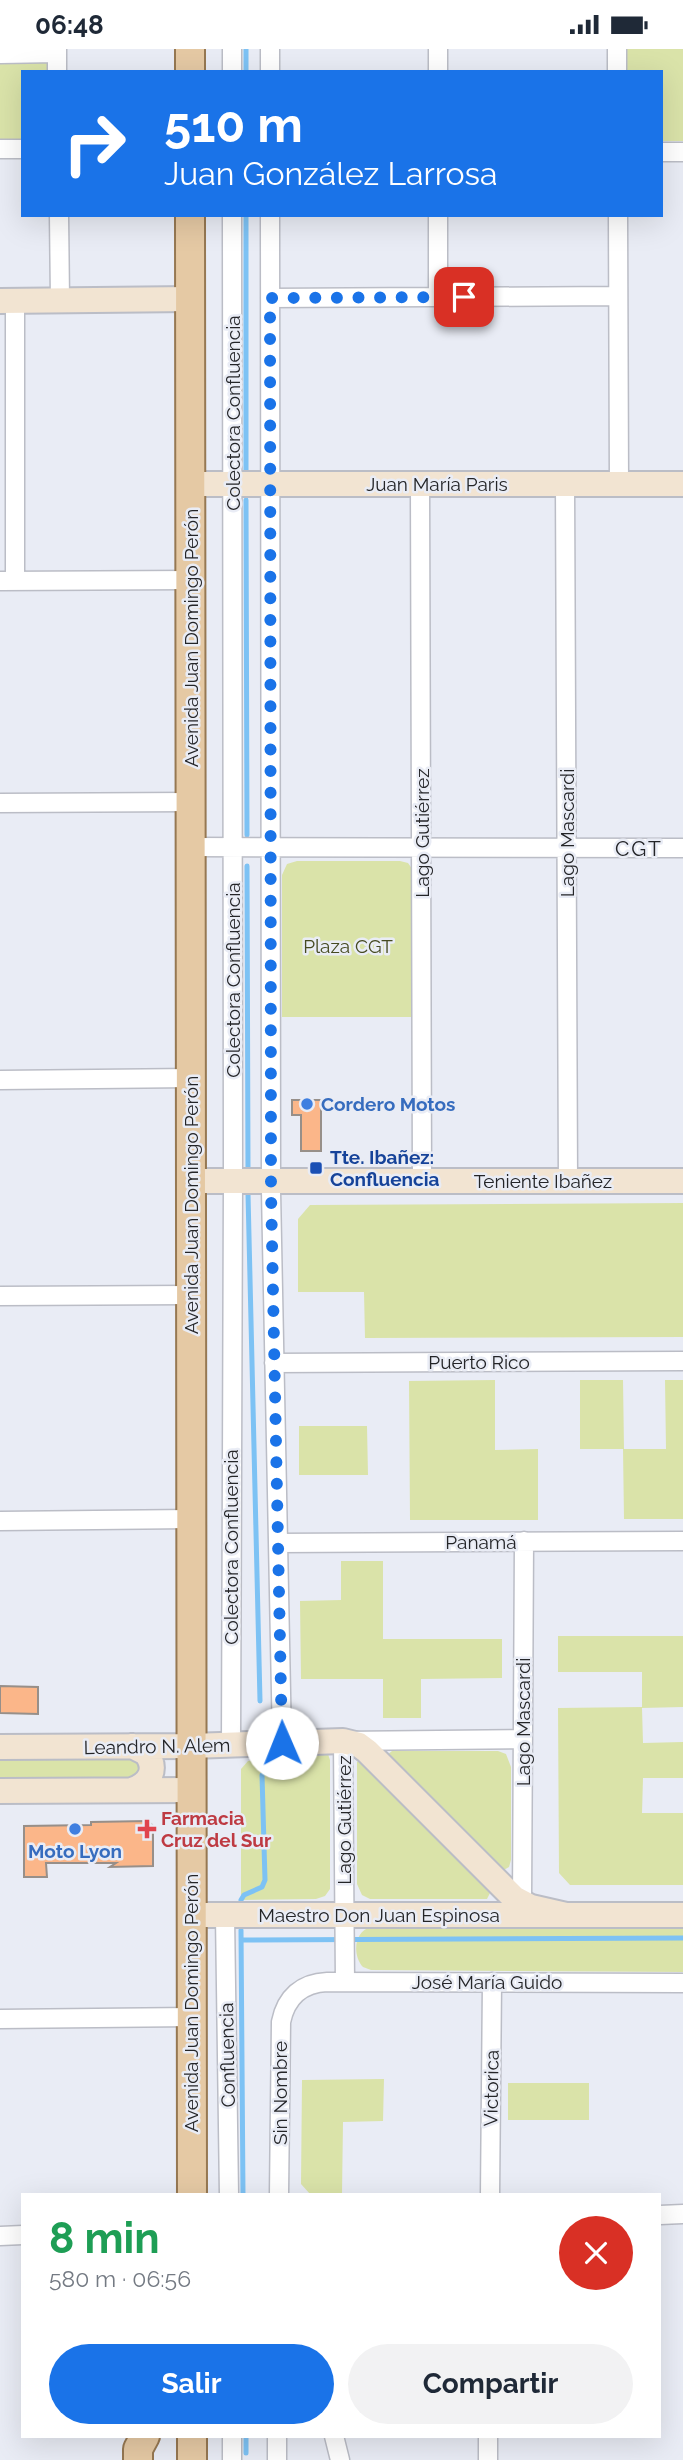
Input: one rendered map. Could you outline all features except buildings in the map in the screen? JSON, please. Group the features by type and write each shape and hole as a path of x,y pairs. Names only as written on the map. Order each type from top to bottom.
{"main road":[{"path":"190,49 190,70"},
{"name":"Avenida Juan Domingo Perón","path":"190,217 192,2193"},
{"path":"8,301 190,299"},
{"name":"Juan María Paris","path":"191,484 683,484"},
{"name":"Teniente Ibañez","path":"192,1181 683,1181"},
{"name":"Leandro N. Alem","path":"0,1748 343,1741"},
{"name":"Maestro Don Juan Espinosa","path":"343,1741 363,1747 522,1903 542,1911 566,1915"},
{"path":"132,1747 146,1753 152,1765 150,1777 139,1788 132,1790"},
{"path":"0,1791 191,1790"},
{"name":"Maestro Don Juan Espinosa","path":"191,1915 225,1916 345,1931 566,1915 683,1915"},
{"path":"138,2460 139,2445 144,2438"},
{"path":"192,2438 192,2460"}],"street":[{"path":"232,49 232,70"},
{"path":"270,49 270,70"},
{"path":"438,49 438,70"},
{"path":"617,49 617,70"},
{"path":"0,54 57,51 57,70"},
{"path":"0,149 21,149"},
{"path":"663,152 683,152"},
{"path":"59,217 60,300"},
{"name":"Colectora Confluencia","path":"230,1745 233,1182 232,217"},
{"path":"270,217 271,1182 282,1743"},
{"path":"438,217 438,297"},
{"path":"618,217 619,484"},
{"path":"270,298 618,296"},
{"path":"8,301 8,581 191,580"},
{"name":"Lago Gutiérrez","path":"420,484 422,1181"},
{"name":"Lago Mascardi","path":"565,484 568,1181"},
{"path":"0,803 191,801"},
{"path":"192,847 683,848"},
{"path":"0,1080 192,1078"},
{"path":"0,1296 190,1295"},
{"name":"Puerto Rico","path":"274,1363 683,1361"},
{"path":"0,1521 191,1519"},
{"name":"Lago Mascardi","path":"522,1903 524,1541"},
{"name":"Panamá","path":"278,1543 683,1541"},
{"name":"Leandro N. Alem","path":"343,1741 523,1739"},
{"name":"Lago Gutiérrez","path":"343,1741 345,1982"},
{"name":"Confluencia","path":"225,1916 229,2193"},
{"name":"José María Guido","path":"294,1994 312,1984 345,1982 683,1983"},
{"name":"Victorica","path":"490,2193 492,1982"},
{"name":"Sin Nombre","path":"279,2193 281,2022 285,2006 294,1994"},
{"path":"0,2018 192,2017"},
{"path":"661,2215 683,2214"},
{"path":"0,2236 21,2235"},
{"path":"232,2438 232,2460"},
{"path":"277,2438 277,2460"},
{"path":"334,2438 340,2460"},
{"path":"488,2438 488,2460"}],"green space":[{"path":"626,49 683,49 683,141 663,141 663,70 626,70"},
{"path":"0,59 53,59 53,70 21,70 21,145 0,145"},
{"name":"Plaza CGT","path":"297,861 408,863 413,870 414,1017 282,1017 282,875 287,864"},
{"path":"683,1203 683,1337 365,1338 364,1292 298,1292 298,1219 310,1205"},
{"path":"495,1380 495,1450 538,1449 538,1520 410,1520 409,1381"},
{"path":"580,1380 623,1380 624,1449 666,1449 665,1380 683,1380 683,1519 624,1519 623,1449 580,1449"},
{"path":"299,1426 367,1426 368,1475 299,1475"},
{"path":"341,1561 383,1561 383,1639 502,1639 502,1678 421,1679 421,1718 383,1718 383,1679 301,1679 300,1601 341,1600"},
{"path":"558,1636 683,1636 683,1707 642,1708 643,1743 683,1742 683,1778 643,1778 642,1813 683,1813 683,1885 570,1885 559,1873 558,1708 642,1707 642,1672 558,1672"},
{"path":"392,1751 498,1751 506,1754 511,1767 509,1867 502,1871 387,1755"},
{"path":"305,1752 328,1754 330,1760 330,1889 325,1896 316,1899 241,1900 241,1769 248,1761"},
{"path":"126,1756 139,1763 140,1770 132,1780 0,1780 0,1757"},
{"path":"360,1759 491,1891 487,1899 370,1899 362,1895 357,1884 357,1762"},
{"path":"683,1924 683,1972 371,1970 359,1962 356,1950 361,1933 371,1927"},
{"path":"384,2079 383,2121 343,2122 342,2193 309,2193 301,2184 302,2080"},
{"path":"508,2083 589,2083 589,2120 508,2120"}],"waterway":[{"path":"246,49 246,70"},
{"path":"246,217 246,472"},
{"path":"246,500 247,835"},
{"path":"247,866 248,1170"},
{"path":"248,1194 260,1701"},
{"path":"241,1900 244,1895 262,1887 265,1880 262,1775"},
{"path":"241,1930 243,2193"},
{"path":"241,1940 683,1938"},
{"path":"246,2438 246,2453"}],"place":[{"name":"Cordero Motos","path":"307,1104"},
{"name":"Tte. Ibañez: Confluencia","path":"316,1168"},
{"name":"Moto Lyon","path":"75,1829"},
{"name":"Farmacia Cruz del Sur","path":"147,1829"}],"district":[{"name":"CGT","path":"639,848"}],"route":[{"path":"282,1743 271,1191 270,298 464,297"}]}
